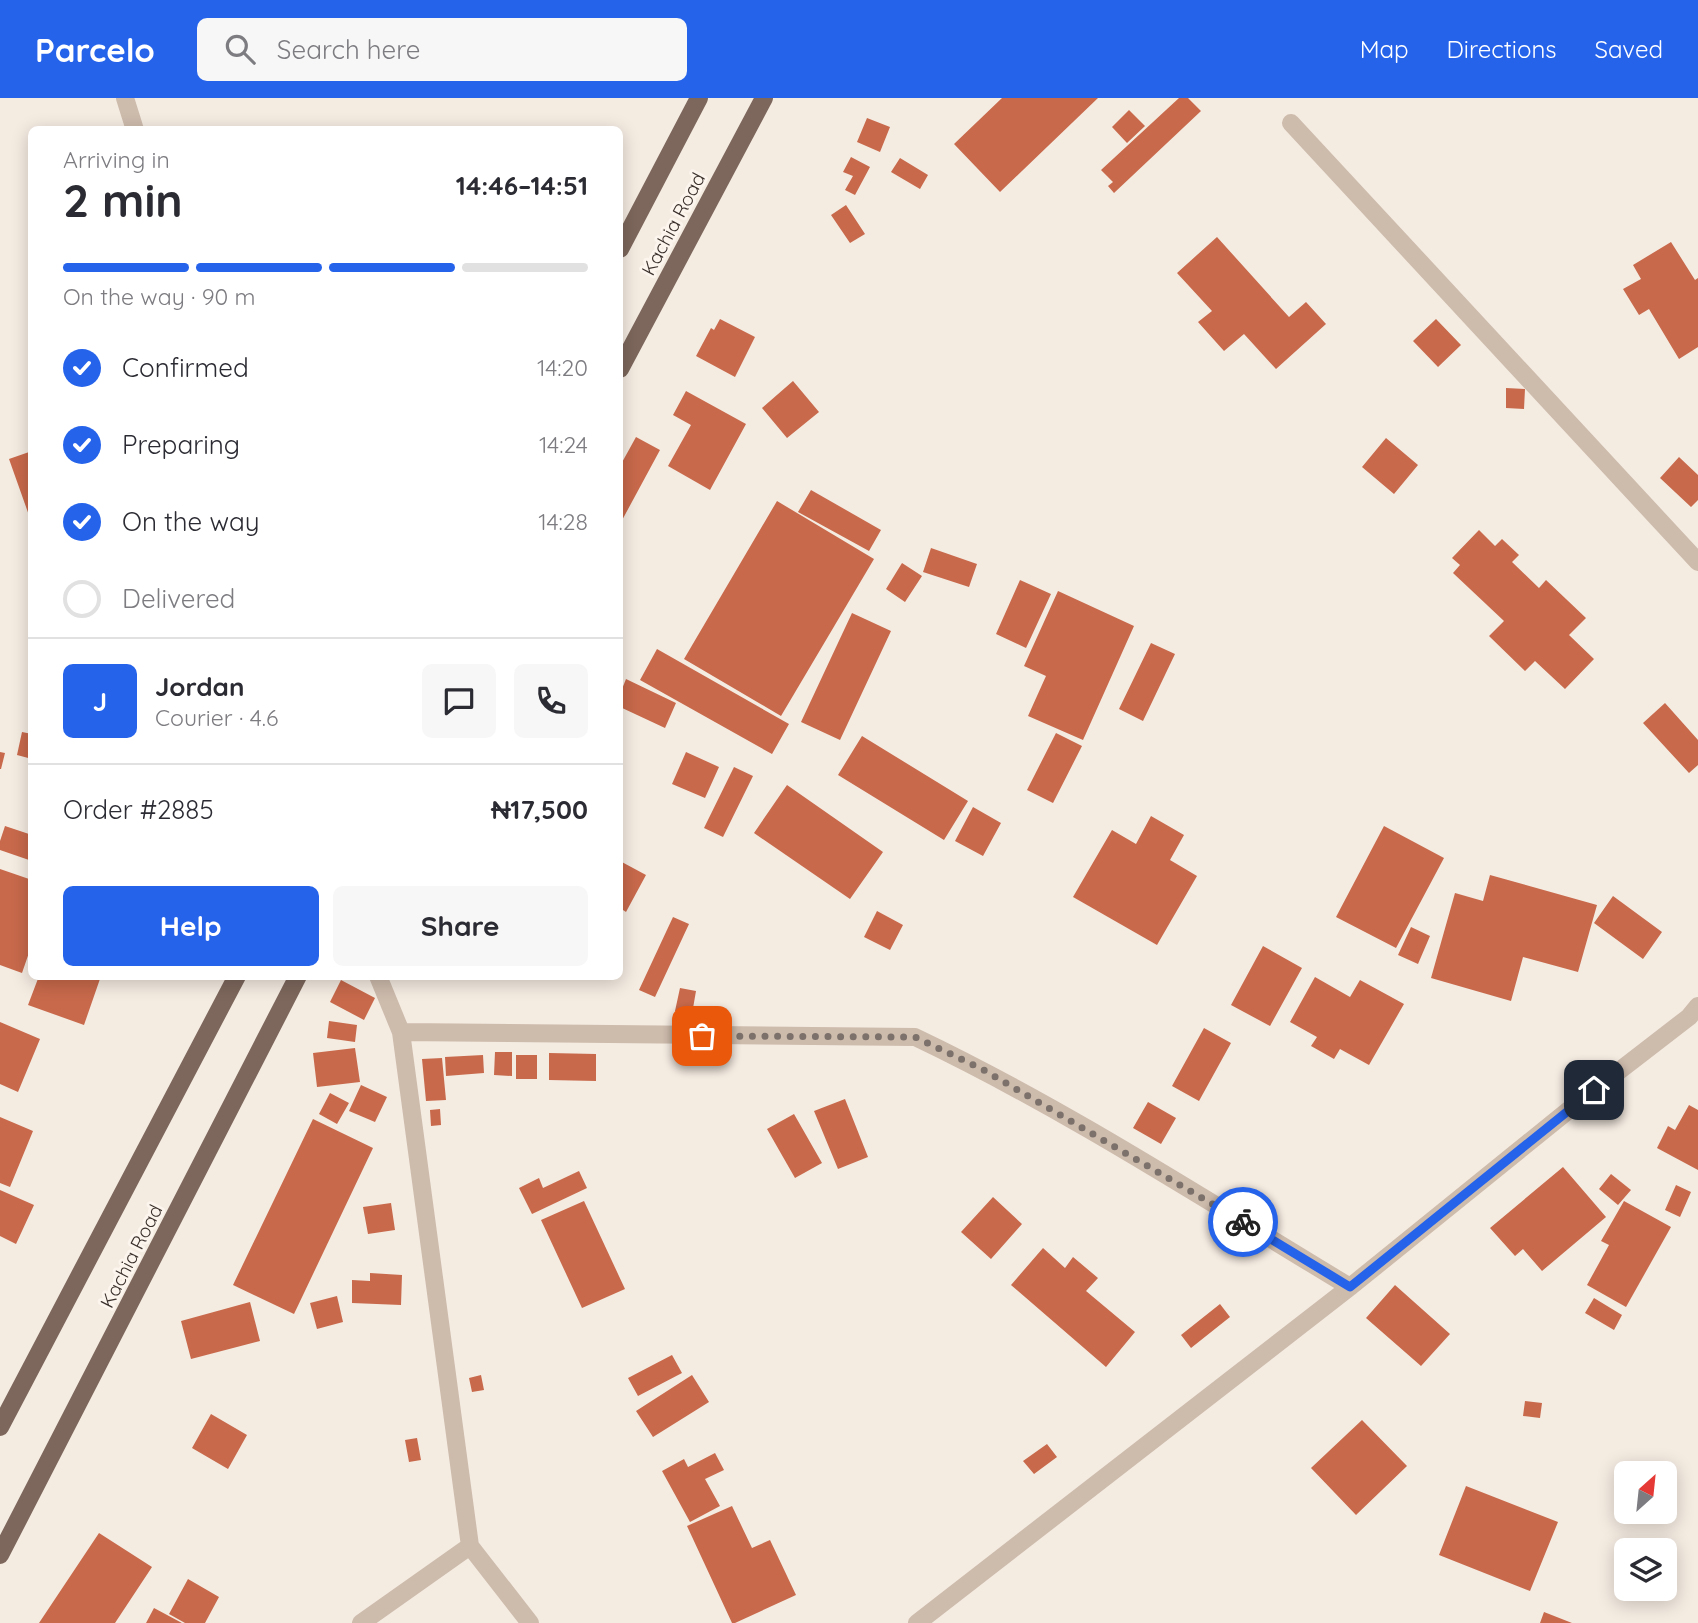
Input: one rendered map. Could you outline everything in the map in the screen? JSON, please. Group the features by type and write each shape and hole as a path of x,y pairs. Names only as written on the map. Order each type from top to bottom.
{"main road":[{"name":"Kachia Road","path":"623,243 699,98"},
{"name":"Kachia Road","path":"623,363 764,98"},
{"name":"Kachia Road","path":"0,1427 235,980"},
{"name":"Kachia Road","path":"0,1555 296,980"}],"street":[{"path":"125,98 134,126"},
{"path":"1291,123 1698,562"},
{"path":"380,980 401,1032 470,1546 530,1623"},
{"path":"917,1623 1350,1287 1575,1105 1689,1017 1698,1006"},
{"path":"401,1032 915,1037 982,1069 1050,1108 1350,1287"},
{"path":"361,1623 470,1546"}],"building":[{"path":"1002,98 1098,98 1000,192 954,144"},
{"path":"1179,98 1188,98 1201,111 1114,193 1108,186 1113,182 1101,170"},
{"path":"1129,110 1145,126 1127,143 1112,127"},
{"path":"867,118 890,127 880,152 857,142"},
{"path":"851,157 870,167 855,195 845,190 853,176 843,172"},
{"path":"900,158 928,175 920,189 891,172"},
{"path":"846,205 865,234 850,243 831,215"},
{"path":"1217,237 1289,317 1306,302 1326,324 1276,369 1244,334 1224,351 1198,322 1212,311 1177,273"},
{"path":"1671,242 1695,280 1698,278 1698,347 1679,359 1649,309 1639,315 1623,289 1641,279 1633,265"},
{"path":"720,319 755,337 735,377 696,356 711,328 714,330"},
{"path":"1436,319 1461,345 1438,367 1413,341"},
{"path":"793,381 819,412 787,438 762,408"},
{"path":"1506,388 1525,389 1524,409 1506,408"},
{"path":"686,391 746,424 710,490 668,466 691,425 673,415"},
{"path":"636,437 660,450 623,518 623,461"},
{"path":"1386,438 1418,465 1394,494 1362,467"},
{"path":"28,452 28,513 9,459"},
{"path":"1679,457 1698,475 1698,500 1691,507 1660,478"},
{"path":"811,490 881,530 869,551 798,512"},
{"path":"777,501 874,559 781,716 684,659"},
{"path":"1479,530 1495,546 1502,539 1519,555 1512,562 1539,588 1546,580 1586,618 1569,635 1594,659 1565,689 1535,661 1525,671 1489,636 1504,621 1453,573 1460,565 1452,558"},
{"path":"931,548 977,564 969,587 923,572"},
{"path":"902,563 922,576 905,602 886,589"},
{"path":"1020,580 1051,594 1026,648 996,634"},
{"path":"1058,591 1134,626 1083,740 1028,716 1046,676 1024,666"},
{"path":"852,613 891,631 840,740 801,722"},
{"path":"1151,643 1175,654 1143,721 1119,709"},
{"path":"657,649 789,724 772,754 640,680"},
{"path":"626,679 676,703 665,728 623,708 623,686"},
{"path":"1665,703 1698,740 1698,765 1689,773 1643,723"},
{"path":"22,732 28,733 28,758 17,755"},
{"path":"1056,733 1082,746 1053,803 1027,790"},
{"path":"862,736 968,801 944,840 838,775"},
{"path":"0,752 5,753 1,769 0,769"},
{"path":"686,752 719,767 705,798 672,784"},
{"path":"734,767 753,776 723,837 704,828"},
{"path":"787,785 883,852 850,899 754,833"},
{"path":"973,807 1001,823 983,856 955,841"},
{"path":"1151,816 1184,835 1170,860 1197,876 1157,945 1073,897 1112,830 1136,844"},
{"path":"5,826 28,834 28,860 0,850"},
{"path":"1384,826 1444,858 1396,948 1336,917"},
{"path":"623,863 646,875 626,912 623,910"},
{"path":"0,869 28,879 28,956 22,973 0,965"},
{"path":"1490,875 1597,905 1578,972 1523,957 1511,1001 1431,978 1455,893 1483,901"},
{"path":"1613,896 1662,932 1643,959 1594,923"},
{"path":"877,911 903,925 890,950 864,937"},
{"path":"673,917 689,924 655,997 639,990"},
{"path":"1411,927 1430,936 1418,964 1398,955"},
{"path":"1263,946 1302,968 1270,1026 1231,1005"},
{"path":"1315,977 1350,997 1360,980 1404,1004 1369,1065 1340,1049 1334,1059 1311,1046 1317,1037 1290,1022"},
{"path":"37,980 100,980 84,1025 28,1005"},
{"path":"341,980 375,998 364,1020 330,1002"},
{"path":"680,988 696,991 692,1014 675,1011"},
{"path":"329,1021 357,1025 355,1042 327,1038"},
{"path":"0,1022 40,1039 18,1092 0,1084"},
{"path":"1204,1028 1231,1043 1199,1101 1172,1086"},
{"path":"355,1048 360,1082 317,1087 313,1053"},
{"path":"495,1052 512,1052 512,1076 494,1075"},
{"path":"549,1053 596,1054 596,1081 549,1080"},
{"path":"483,1055 484,1073 446,1076 445,1057"},
{"path":"516,1055 537,1055 537,1079 516,1079"},
{"path":"442,1058 446,1100 426,1101 422,1059"},
{"path":"361,1085 387,1097 375,1122 349,1111"},
{"path":"330,1093 349,1103 337,1124 319,1114"},
{"path":"845,1099 868,1157 838,1169 814,1111"},
{"path":"1148,1102 1176,1118 1161,1144 1133,1128"},
{"path":"1689,1105 1698,1110 1698,1170 1657,1148 1668,1126 1675,1130"},
{"path":"440,1109 441,1125 431,1126 430,1110"},
{"path":"794,1114 822,1163 795,1178 767,1129"},
{"path":"0,1117 33,1131 10,1187 0,1183"},
{"path":"313,1119 373,1148 294,1314 233,1285"},
{"path":"1563,1167 1606,1217 1542,1271 1523,1249 1515,1256 1490,1228"},
{"path":"579,1171 587,1188 532,1214 519,1188 539,1178 543,1188"},
{"path":"1611,1174 1631,1190 1618,1205 1599,1189"},
{"path":"1676,1185 1691,1192 1680,1217 1665,1210"},
{"path":"0,1190 34,1205 16,1244 0,1236"},
{"path":"993,1197 1022,1224 991,1259 961,1232"},
{"path":"584,1201 625,1289 582,1308 541,1220"},
{"path":"1624,1201 1671,1227 1626,1307 1587,1285 1609,1245 1601,1241"},
{"path":"391,1203 395,1230 368,1234 363,1207"},
{"path":"1043,1248 1065,1268 1073,1257 1098,1278 1086,1291 1135,1332 1106,1367 1011,1285"},
{"path":"370,1273 402,1275 401,1305 352,1303 352,1280 370,1281"},
{"path":"1395,1285 1450,1334 1421,1366 1366,1318"},
{"path":"337,1296 343,1322 317,1329 310,1303"},
{"path":"1594,1298 1622,1315 1614,1330 1585,1313"},
{"path":"250,1302 260,1341 191,1359 181,1321"},
{"path":"1220,1304 1230,1317 1191,1348 1181,1335"},
{"path":"672,1355 682,1373 638,1396 628,1378"},
{"path":"481,1375 484,1390 472,1392 469,1378"},
{"path":"692,1375 709,1402 653,1437 636,1411"},
{"path":"1525,1401 1542,1403 1540,1418 1523,1416"},
{"path":"211,1414 247,1435 228,1469 192,1448"},
{"path":"1362,1420 1407,1466 1356,1515 1311,1468"},
{"path":"417,1438 421,1460 409,1462 405,1440"},
{"path":"1047,1444 1057,1457 1034,1474 1023,1461"},
{"path":"715,1453 724,1470 705,1479 720,1506 690,1522 662,1471 684,1459 688,1467"},
{"path":"1466,1486 1558,1522 1530,1591 1439,1555"},
{"path":"732,1506 752,1548 770,1540 796,1595 735,1623 732,1623 687,1526"},
{"path":"99,1533 152,1567 115,1623 39,1623"},
{"path":"188,1579 219,1597 205,1623 185,1623 169,1614"},
{"path":"154,1608 182,1623 146,1623"},
{"path":"1544,1612 1572,1623 1540,1623"}],"way so far":[{"path":"702,1036 915,1037 982,1069 1243,1222"}],"route":[{"path":"1243,1222 1350,1287 1594,1090"}]}
